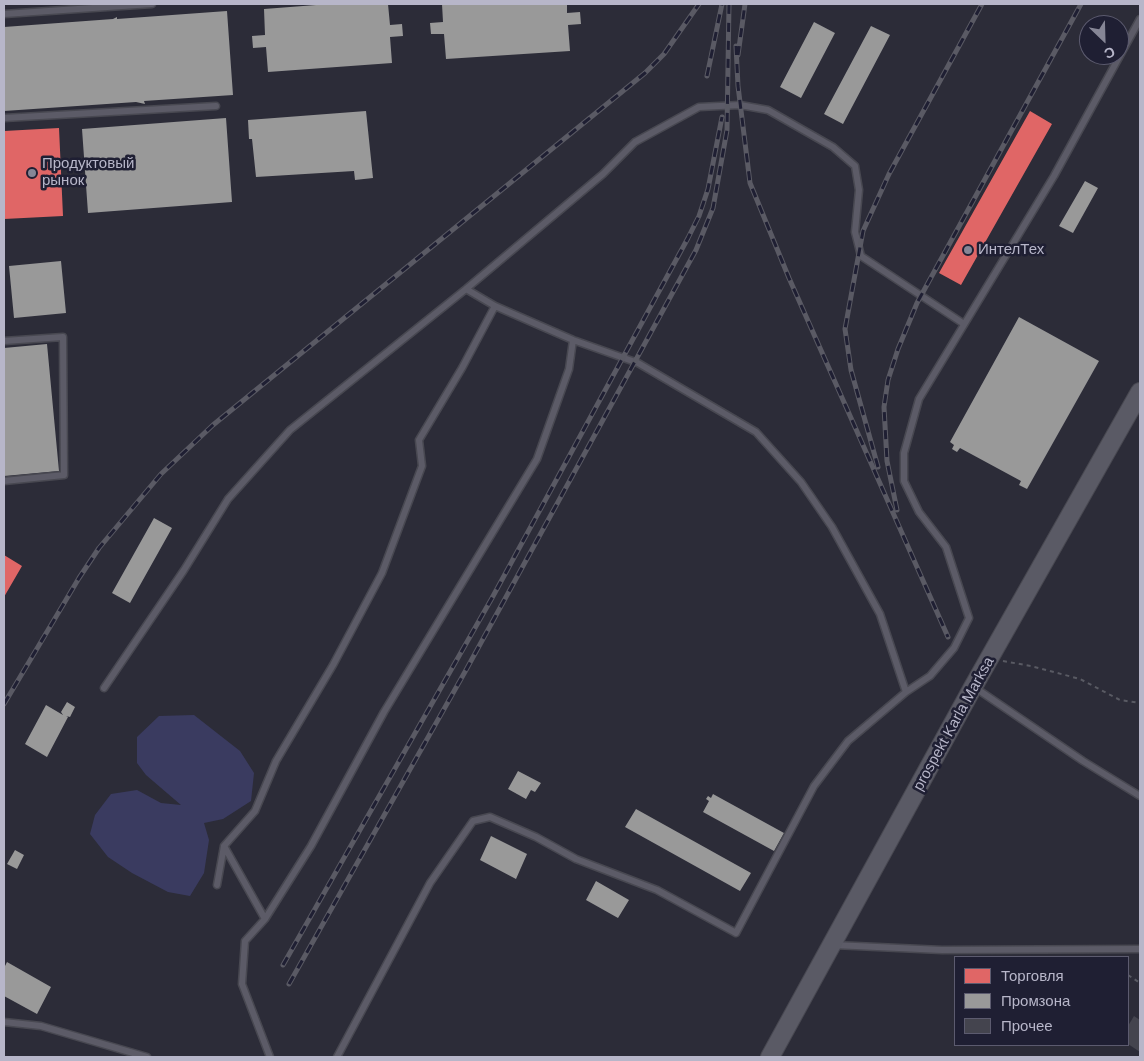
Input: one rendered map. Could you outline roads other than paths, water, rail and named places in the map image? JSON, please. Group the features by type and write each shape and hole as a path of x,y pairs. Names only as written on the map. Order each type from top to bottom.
{"main road":[{"name":"prospekt Karla Marksa","path":"770,1057 973,687 1140,392"}],"lane":[{"path":"4,14 152,4"},
{"path":"337,1057 430,884 473,821 490,817 536,837 576,859 657,890 736,933 814,786 848,741 906,692 930,676 954,648 969,618 946,547 919,512 904,481 904,452 918,399 1054,176 1140,20"},
{"path":"104,688 184,570 228,499 290,430 466,289 603,174 635,142 699,107 740,105 768,110 833,147 855,166 859,190 855,232 862,256 964,324"},
{"path":"4,118 216,106"},
{"path":"466,289 495,306 573,340 638,363 756,432 801,482 832,528 880,614 906,692"},
{"path":"217,886 224,846 255,811 276,762 333,665 382,573 422,466 419,440 462,368 495,306"},
{"path":"4,341 63,337 64,474 4,481"},
{"path":"270,1057 242,984 245,941 265,919 312,846 384,712 538,459 570,369 573,340"},
{"path":"973,687 1083,761 1140,796"},
{"path":"224,846 265,919"},
{"path":"830,945 942,950 1140,949"},
{"path":"4,1022 41,1026 147,1057"}],"water":[{"path":"194,715 240,751 254,773 251,801 223,819 204,823 209,840 204,873 190,896 168,892 132,873 108,857 90,834 95,815 111,794 137,790 161,803 181,805 146,775 137,763 137,737 159,716"}],"railway":[{"path":"4,704 99,548 161,474 213,425 645,73 664,54 699,4"},
{"path":"707,76 722,4"},
{"path":"289,984 466,670 696,250 713,208 727,130 729,4"},
{"path":"738,55 745,4"},
{"path":"878,467 851,370 845,329 863,231 889,174 982,4"},
{"path":"897,510 887,461 884,407 888,380 898,349 917,303 1081,4"},
{"path":"736,46 738,86 750,183 789,278 948,637"},
{"path":"283,965 492,598 688,238 699,216 708,189 722,117"}],"place":[{"name":"Продуктовый рынок","path":"32,173"},
{"name":"ИнтелТех","path":"968,250"}]}
